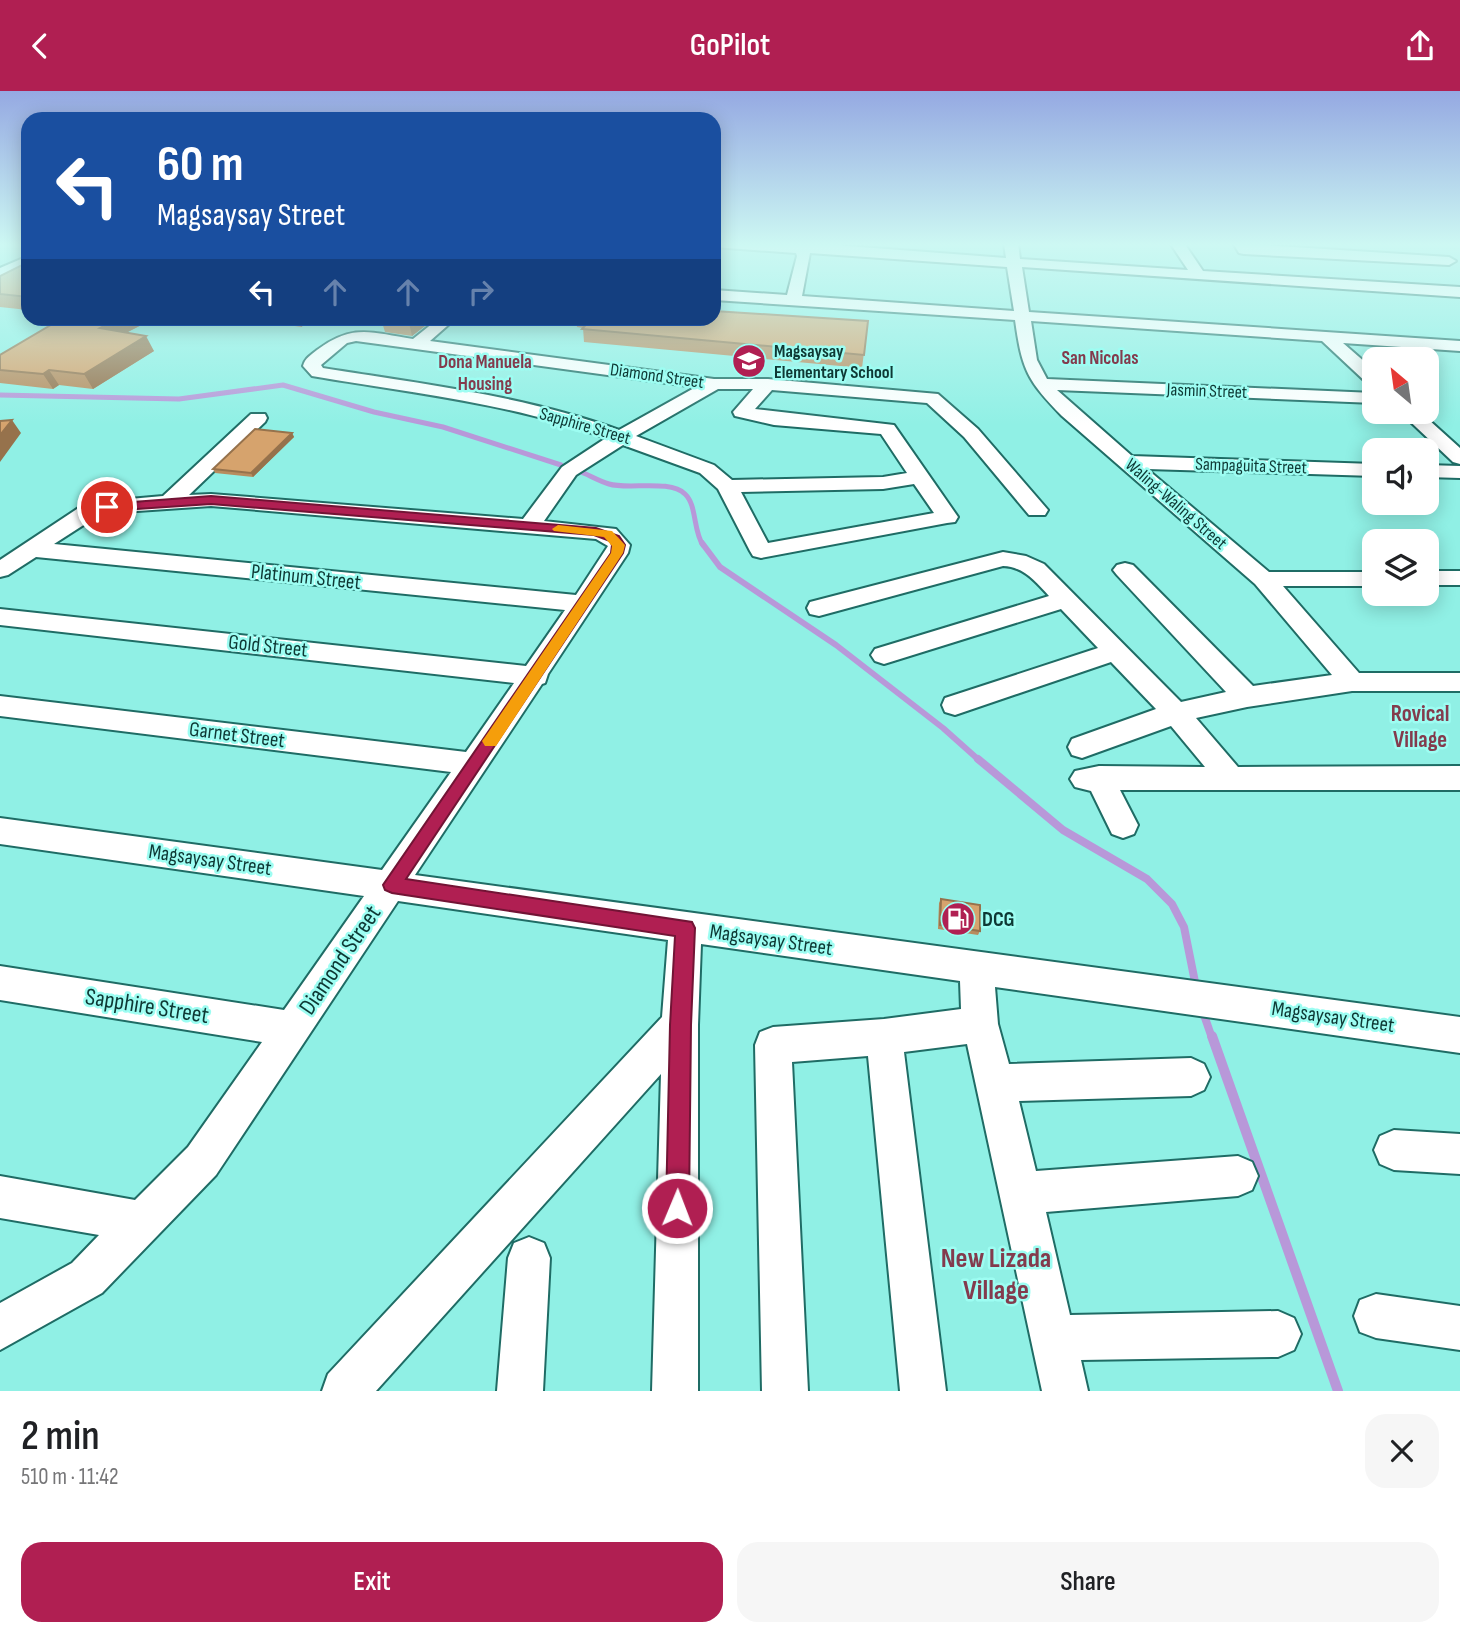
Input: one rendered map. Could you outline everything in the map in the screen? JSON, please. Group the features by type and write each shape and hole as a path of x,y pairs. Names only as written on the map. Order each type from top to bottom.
{"street":[{"path":"831,304 1460,346"},
{"name":"Waling-Waling Street","path":"1020,304 1029,360 1041,384 1055,400 1263,579 1352,682"},
{"path":"418,343 439,326"},
{"name":"Diamond Street","path":"318,372 312,362 341,340 355,336 714,384 768,384 932,398 941,403 1037,510"},
{"path":"1326,336 1362,369"},
{"name":"Sapphire Street","path":"318,372 478,398 582,423 707,468 727,486 761,551 947,517 919,477"},
{"path":"0,570 79,515 97,509 169,502 211,500 529,527 569,471 623,436 714,384"},
{"path":"727,486 883,483 919,477 887,429 774,418 742,412 768,384"},
{"name":"Jasmin Street","path":"1041,384 1362,397"},
{"path":"169,502 258,418"},
{"path":"1422,424 1460,458"},
{"name":"Sampaguita Street","path":"1127,462 1362,470"},
{"path":"1439,471 1460,472"},
{"name":"Diamond Street","path":"0,1328 87,1278 202,1161 536,676 617,553 619,545 614,538 596,532 529,527"},
{"name":"Platinum Street","path":"30,549 582,604"},
{"path":"819,608 997,559 1012,558 1036,569 1176,713 1232,780"},
{"path":"1125,570 1247,697"},
{"path":"1439,578 1460,578"},
{"path":"1263,579 1362,579"},
{"path":"884,655 1065,599"},
{"name":"Gold Street","path":"0,617 536,676"},
{"path":"955,705 1114,652"},
{"path":"1082,747 1176,713 1247,697 1352,682 1460,682"},
{"name":"Garnet Street","path":"0,706 475,764"},
{"path":"1123,825 1092,779 1460,778"},
{"name":"Magsaysay Street","path":"0,831 1460,1035"},
{"path":"675,1391 680,1025 685,928"},
{"path":"976,967 980,1024 996,1083 1065,1391"},
{"name":"Sapphire Street","path":"0,983 293,1029"},
{"path":"785,1391 773,1045 884,1037 980,1024"},
{"path":"345,1391 680,1025"},
{"path":"884,1037 923,1391"},
{"path":"996,1083 1191,1077"},
{"path":"1394,1150 1460,1154"},
{"path":"1020,1193 1238,1176"},
{"path":"0,1198 143,1221"},
{"path":"520,1391 528,1258"},
{"path":"1376,1316 1460,1328"},
{"path":"1053,1338 1278,1334"}],"building":[{"path":"721,311 868,321 864,355 582,329 585,326 721,326"},
{"path":"49,326 104,326 100,328 146,336 84,374 49,370 43,374 0,370 0,355"},
{"path":"12,420 0,435 0,421"},
{"path":"255,429 292,433 251,473 213,469"},
{"name":"DCG","path":"941,899 980,905 980,931 940,925"}],"waterway":[{"path":"0,395 179,399 283,385 374,412 443,427 561,465"},
{"path":"579,471 617,486 669,487 685,494 689,499 702,543"},
{"path":"702,543 720,567 836,645 943,728 980,761"},
{"path":"978,759 1063,830 1147,879 1172,904 1184,927 1196,987"},
{"path":"1204,1015 1212,1038"},
{"path":"1212,1036 1338,1391"}],"slow traffic":[{"path":"490,741 617,553 619,545 608,534 558,529"}],"place":[{"name":"Magsaysay Elementary School","path":"749,361"},
{"name":"DCG","path":"958,919"}],"district":[{"name":"San Nicolas","path":"1100,358"},
{"name":"Dona Manuela Housing","path":"485,373"},
{"name":"Rovical Village","path":"1420,727"},
{"name":"New Lizada Village","path":"996,1274"}],"route":[{"path":"107,507 211,500 596,532 614,538 619,545 617,553 392,885 685,928 680,1025 677,1208"}]}
